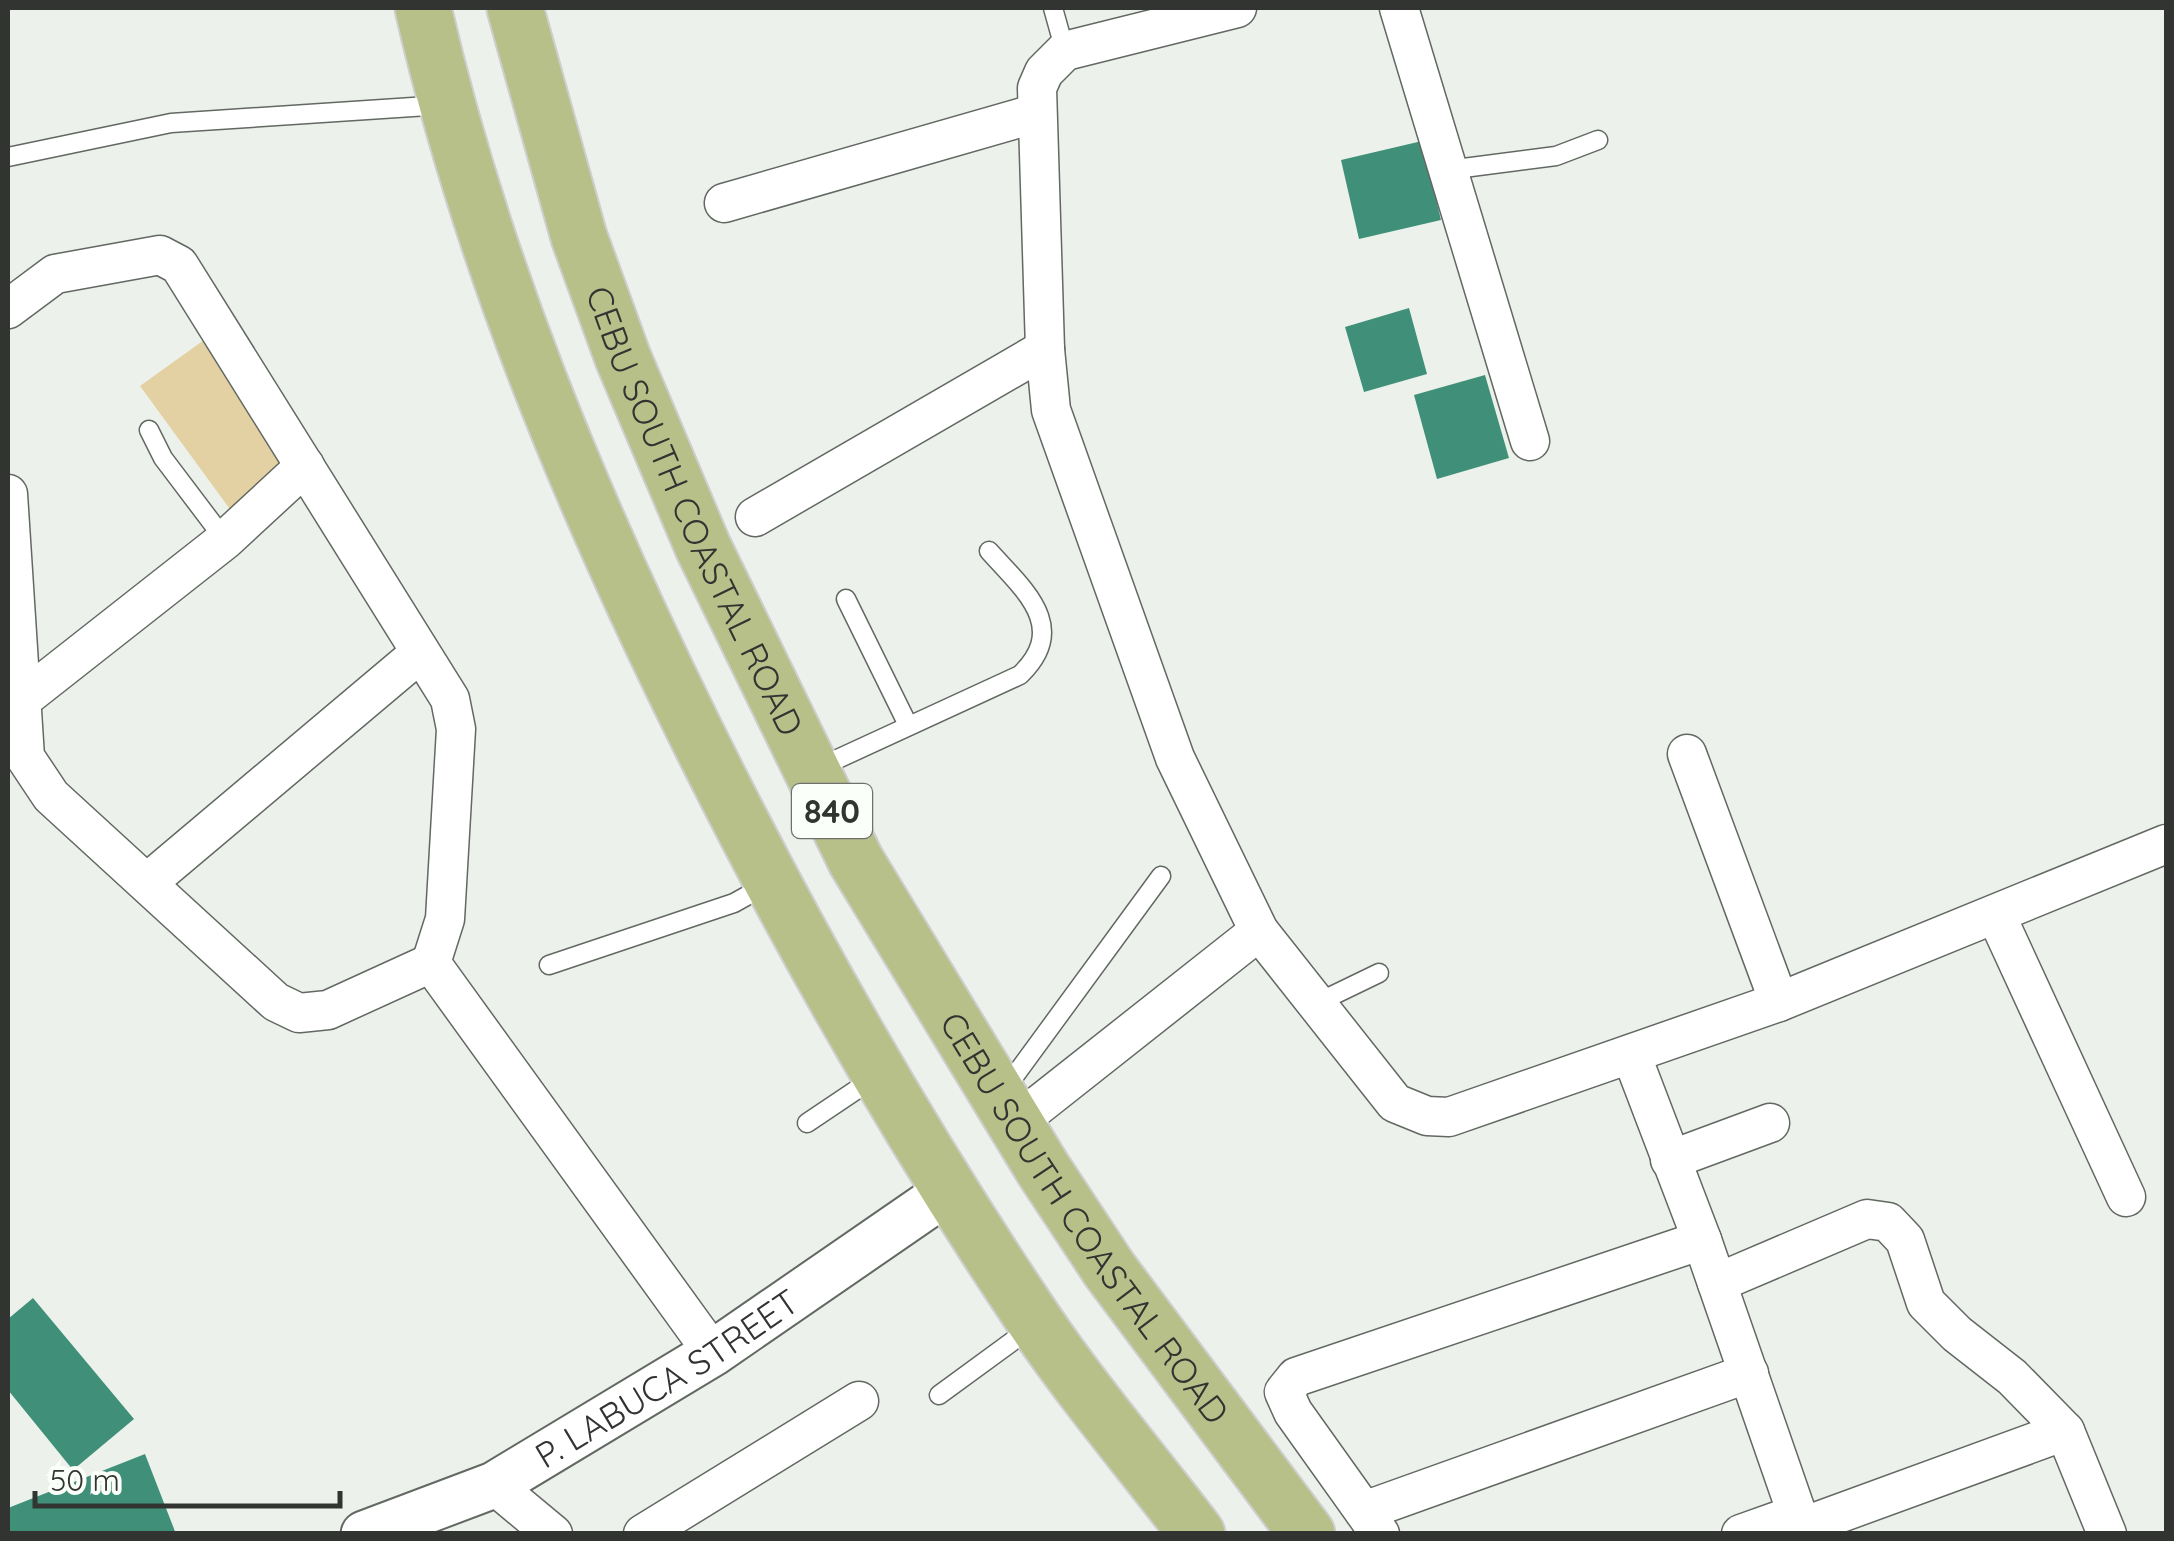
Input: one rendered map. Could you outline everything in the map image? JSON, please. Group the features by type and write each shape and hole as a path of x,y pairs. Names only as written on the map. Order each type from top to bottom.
{"highway":[{"name":"840","path":"423,8 488,251 546,401 625,590 770,882 950,1189 1037,1323 1197,1534"},
{"name":"CEBU SOUTH COASTAL ROAD","path":"515,8 579,237 623,358 703,546 856,861 1109,1269 1308,1534"}],"street":[{"path":"1237,8 1182,15 1065,51 1044,72 1037,88 1045,349 1051,410 1175,758 1259,931 1395,1103 1428,1116 1449,1117 1778,1002 2164,852"},
{"path":"1399,8 1530,441"},
{"path":"724,204 1038,113"},
{"path":"8,309 55,274 160,256 179,265 450,699 456,729 445,919 430,963 328,1010 298,1013 276,1002 51,796 25,757 8,494"},
{"path":"756,516 1045,349"},
{"path":"19,702 225,540 305,466"},
{"path":"147,883 420,653"},
{"path":"1687,754 1778,1002"},
{"path":"1996,915 2126,1197"},
{"path":"1008,1110 1259,931"},
{"path":"430,963 713,1353"},
{"path":"1631,1054 1702,1240 1801,1525"},
{"path":"1670,1160 1770,1123"},
{"name":"P. LABUCA STREET","path":"364,1534 494,1485 713,1353 950,1189"},
{"path":"1717,1283 1868,1220 1888,1222 1905,1240 1926,1303 1957,1334 2012,1377 2065,1432 2106,1534"},
{"path":"1702,1240 1296,1377 1284,1392 1293,1412 1372,1522 1748,1373"},
{"path":"644,1534 860,1402"},
{"path":"1740,1534 1801,1525 2065,1432"},
{"path":"494,1485 553,1534"}],"lane":[{"path":"1053,8 1065,51"},
{"path":"8,157 171,123 447,104"},
{"path":"1448,170 1556,156 1598,140"},
{"path":"149,430 163,458 225,540"},
{"path":"812,770 907,723 1020,675 1039,657 1044,624 1026,591 989,550"},
{"path":"846,599 907,723"},
{"path":"1008,1110 1161,876"},
{"path":"549,965 734,903 770,882"},
{"path":"1317,1003 1379,972"},
{"path":"807,1122 881,1073"},
{"path":"939,1395 1037,1323"}],"shaded area":[{"path":"204,340 295,466 232,512 140,386"}],"building":[{"path":"1422,141 1441,220 1359,239 1341,160"},
{"path":"1409,308 1427,374 1364,392 1345,327"},
{"path":"1485,375 1509,458 1437,479 1414,395"},
{"path":"33,1298 134,1419 73,1470 8,1390 8,1319"},
{"path":"145,1454 176,1534 8,1534 8,1508"}]}
